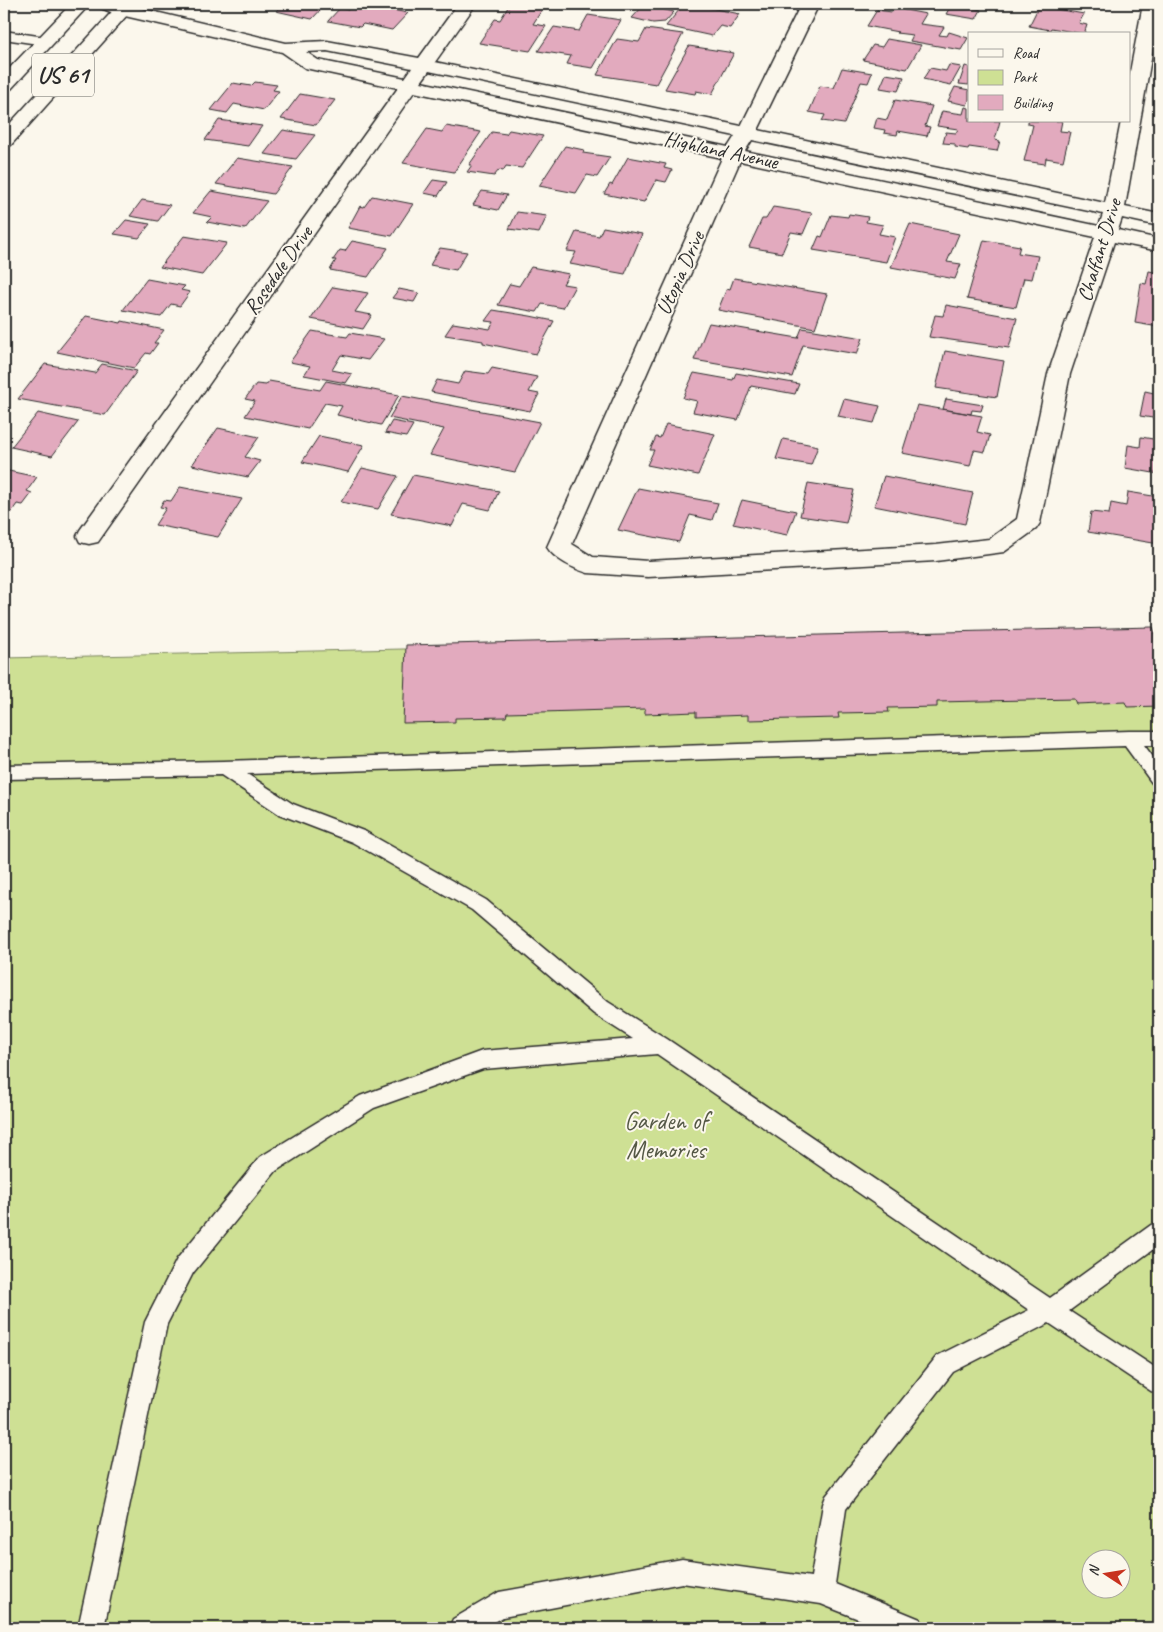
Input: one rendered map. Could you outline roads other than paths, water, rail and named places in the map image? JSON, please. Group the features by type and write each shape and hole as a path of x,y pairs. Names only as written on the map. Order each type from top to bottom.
{"main road":[{"name":"US 61","path":"4,85 81,4"},
{"name":"Rosedale Drive","path":"89,536 468,4"},
{"name":"Utopia Drive","path":"559,547 734,153 747,133 810,4"},
{"name":"Chalfant Drive","path":"559,547 588,566 648,569 936,553 995,546 1028,523 1059,374 1114,211 1151,51 1152,4"},
{"name":"US 61","path":"4,141 119,6"},
{"name":"Highland Avenue","path":"119,6 286,48 327,46 425,65 1159,220"},
{"name":"Highland Avenue","path":"286,48 312,64 1159,245"}],"lane":[{"path":"4,36 45,42"},
{"path":"1129,738 1159,778"},
{"path":"4,772 224,768 1159,738"},
{"path":"224,768 286,809 359,837 479,905 601,1008 660,1045 1050,1311 1159,1383"},
{"path":"91,1628 156,1322 184,1266 268,1164 367,1102 482,1060 660,1045"},
{"path":"822,1591 835,1504 946,1364 1050,1311 1159,1232"},
{"path":"462,1628 499,1605 682,1571 822,1591 911,1628"}],"park label":[{"name":"Garden of Memories","path":"666,1136"}]}
